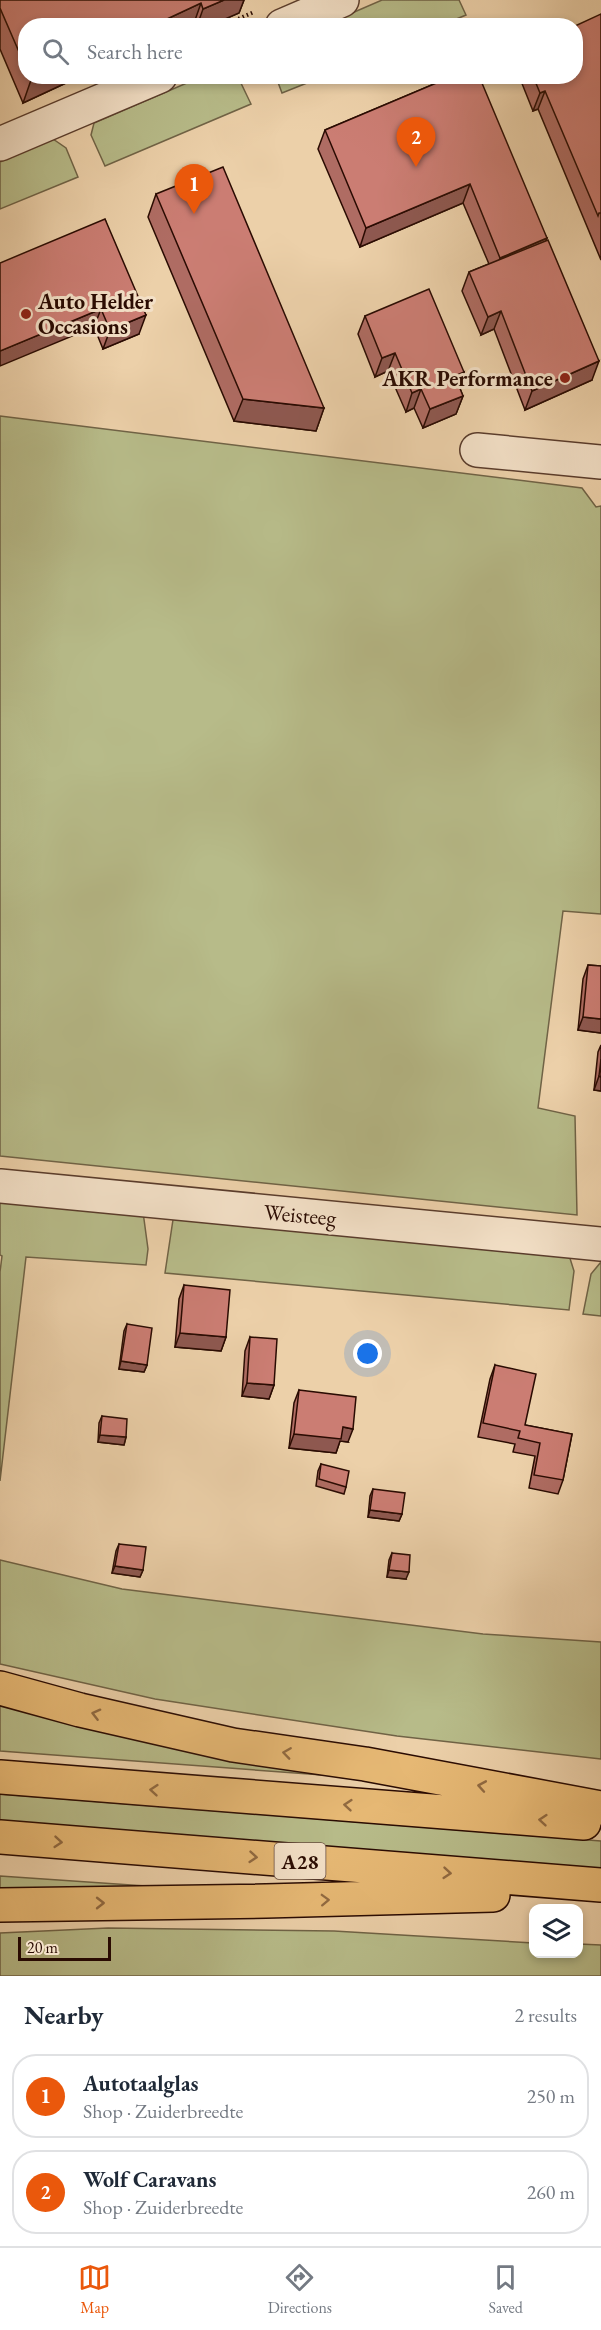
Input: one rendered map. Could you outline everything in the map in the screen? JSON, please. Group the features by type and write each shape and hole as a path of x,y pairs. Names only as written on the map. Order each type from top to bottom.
{"highway":[{"path":"0,1688 114,1719 233,1745 365,1764 601,1808"},
{"path":"0,1778 601,1825"},
{"name":"A28","path":"0,1838 601,1885"},
{"name":"A28","path":"0,1905 266,1901 601,1891"}],"street":[{"path":"300,18 342,0"},
{"path":"0,144 141,84"},
{"path":"477,450 601,462"},
{"name":"Weisteeg","path":"0,1186 601,1244"}],"green space":[{"path":"382,0 459,0 466,15 459,18 340,18"},
{"path":"184,84 241,84 251,104 105,166 91,135 94,123"},
{"path":"279,84 304,84 282,93"},
{"path":"53,139 66,148 78,177 0,209 0,162"},
{"path":"0,416 582,488 596,507 601,506 601,914 563,911 538,1108 575,1116 577,1215 0,1156"},
{"path":"0,1198 143,1212 148,1249 146,1265 26,1257 0,1481 0,1272 2,1256 0,1255"},
{"path":"174,1213 568,1252 574,1271 569,1310 165,1273"},
{"path":"601,1262 601,1316 583,1314 591,1274"},
{"path":"0,1560 122,1589 483,1634 601,1642 601,1759 397,1736 155,1699 0,1664"},
{"path":"0,1701 336,1776 0,1751"},
{"path":"0,1794 601,1841 601,1869 0,1822"},
{"path":"0,1876 146,1886 0,1891"},
{"path":"108,1928 334,1931 529,1943 529,1958 583,1958 583,1944 601,1945 601,1976 0,1976 0,1933"}],"building":[{"path":"0,0 224,0 203,9 201,3 169,18 18,18 18,50 0,8"},
{"path":"601,14 601,213 598,216 545,91 540,93 536,84 583,84 583,22"},
{"path":"434,84 482,84 547,238 500,258 470,184 366,228 325,130"},
{"path":"223,167 324,408 243,399 156,194"},
{"path":"105,219 146,315 110,330 101,309 0,351 0,263"},
{"path":"548,240 599,361 532,391 501,311 488,317 469,272"},
{"path":"429,289 464,372 455,376 463,396 430,409 421,389 412,393 395,353 382,358 365,316"},
{"path":"588,965 601,966 601,1019 583,1017"},
{"path":"184,1285 230,1290 226,1337 180,1333"},
{"path":"127,1324 152,1328 147,1365 121,1361"},
{"path":"250,1337 277,1339 274,1385 247,1383"},
{"path":"495,1365 536,1374 525,1425 572,1434 563,1480 534,1475 540,1443 518,1438 520,1431 483,1423"},
{"path":"299,1390 356,1397 353,1429 343,1427 341,1439 294,1434"},
{"path":"102,1416 127,1419 126,1437 100,1435"},
{"path":"321,1464 349,1471 346,1487 319,1479"},
{"path":"373,1489 405,1493 402,1514 370,1510"},
{"path":"119,1544 146,1547 143,1570 115,1566"},
{"path":"392,1553 410,1555 409,1572 389,1570"}],"place":[{"name":"Wolf Caravans","path":"416,167"},
{"name":"Autotaalglas","path":"194,214"},
{"name":"Auto Helder Occasions","path":"26,314"},
{"name":"AKR Performance","path":"565,378"}]}
